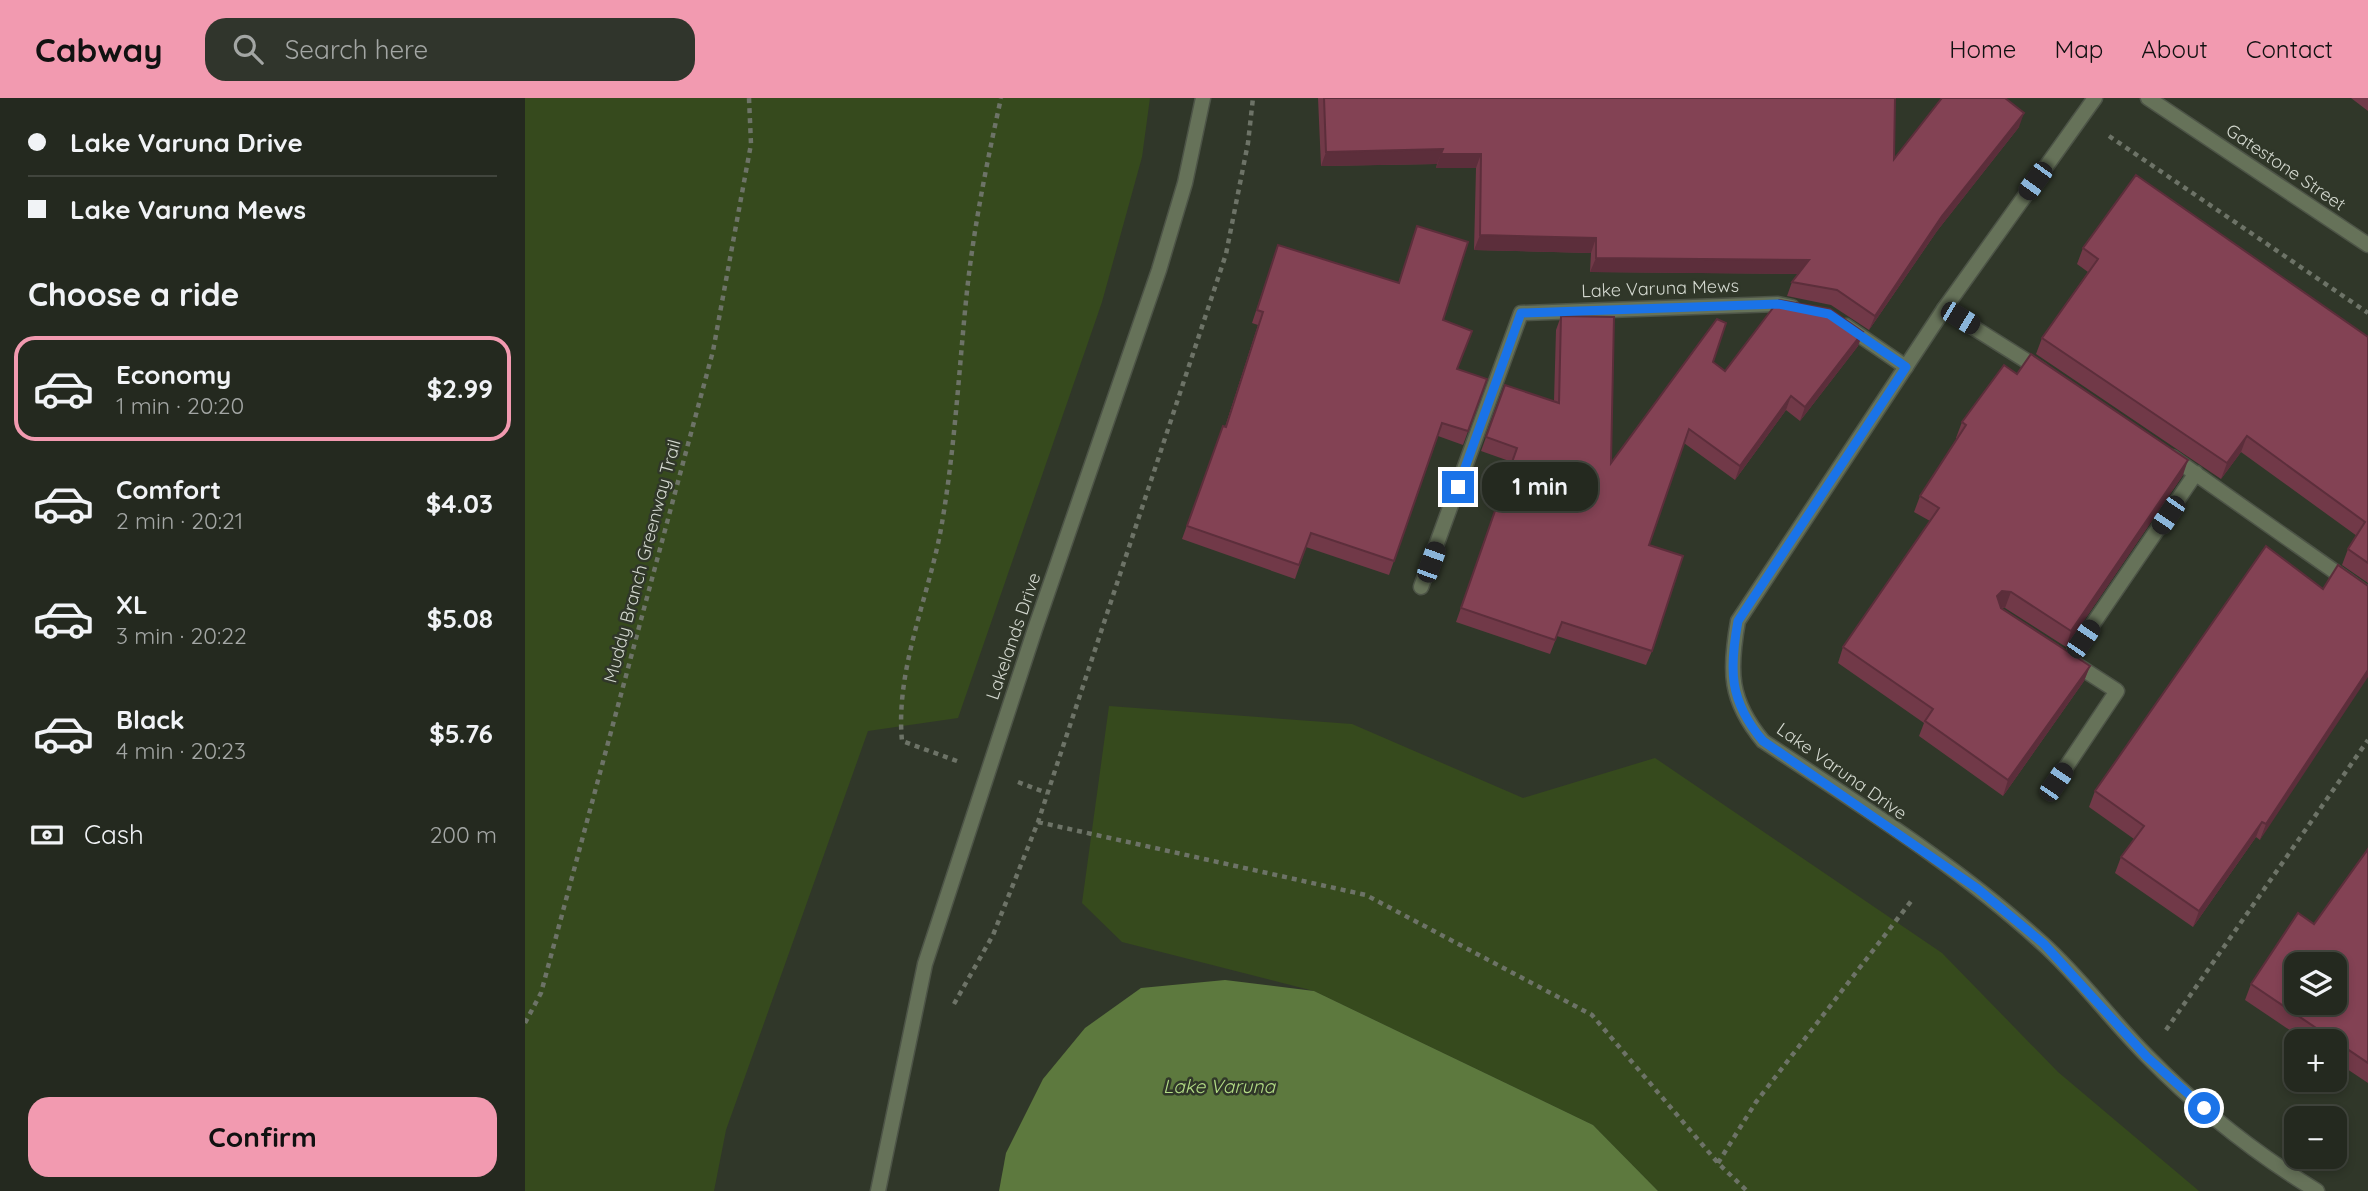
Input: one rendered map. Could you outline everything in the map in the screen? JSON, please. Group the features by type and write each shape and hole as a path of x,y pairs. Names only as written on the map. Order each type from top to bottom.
{"street":[{"name":"Lakelands Drive","path":"878,1191 925,964 1159,270 1185,183 1203,98"},
{"name":"Lake Varuna Drive","path":"2095,98 1944,309 1738,621 1731,658 1734,692 1745,720 1763,741 1978,889 2044,944 2147,1057 2269,1160 2317,1191"},
{"name":"Gatestone Street","path":"2148,98 2368,245"},
{"name":"Lake Varuna Mews","path":"1422,587 1521,313 1778,304 1804,309"},
{"path":"1944,309 2050,375"},
{"path":"1829,314 1906,367"},
{"path":"2162,451 2368,595"},
{"path":"2056,782 2117,691 2063,656 2196,473"}],"path":[{"name":"Muddy Branch Greenway Trail","path":"525,1023 541,993 713,351 751,144 750,98"},
{"path":"1001,98 987,160 967,290 942,524 912,644 900,722 902,741 1047,793"},
{"path":"949,1013 993,935 1038,822 1226,254 1248,143 1253,98"},
{"path":"2081,117 2368,313"},
{"path":"2147,1057 2368,740"},
{"path":"1038,822 1366,895 1592,1015 1718,1163 1747,1191"},
{"path":"1718,1163 1756,1102 1912,900"}],"shaded area":[{"path":"525,98 1150,98 1142,157 1102,302 958,718 868,731 726,1130 714,1191 525,1191"},
{"path":"1109,706 1352,724 1523,798 1655,758 1942,953 2058,1072 2199,1191 1658,1191 1593,1125 1314,991 1122,942 1082,903"}],"water":[{"name":"Lake Varuna","path":"1225,980 1314,991 1593,1125 1658,1191 999,1191 1006,1153 1043,1079 1085,1028 1141,988"}],"building":[{"path":"1324,98 1895,98 1894,159 1942,98 2005,98 2024,113 1942,216 1875,316 1837,290 1792,282 1809,260 1596,258 1596,238 1480,235 1481,154 1441,154 1443,149 1326,152"},
{"path":"2136,175 2368,337 2368,563 2348,549 2365,522 2247,436 2227,463 2042,338 2098,259 2083,248"},
{"path":"1417,226 1468,242 1443,320 1472,331 1457,369 1487,379 1468,431 1442,423 1394,561 1311,533 1299,565 1187,526 1223,426 1226,427 1263,312 1257,310 1278,245 1399,283"},
{"path":"1779,300 1830,309 1863,332 1805,407 1791,396 1740,466 1689,429 1649,545 1683,556 1652,651 1562,622 1555,640 1461,608 1517,448 1486,437 1505,385 1559,403 1561,316 1614,317 1611,463 1717,319 1726,323 1713,362 1725,371"},
{"path":"2031,354 2188,460 2071,631 2011,592 2002,591 1997,596 2001,608 2090,666 2008,780 1925,721 1933,709 1843,647 1939,508 1920,496 1966,425 1962,422 2004,365 2017,374"},
{"path":"2266,546 2323,589 2338,565 2368,586 2368,670 2266,824 2262,822 2199,911 2121,857 2144,826 2095,791"},
{"path":"2368,849 2368,1063 2347,1049 2347,1029 2318,1029 2297,1015 2347,1015 2347,952 2284,952 2284,1006 2251,984 2298,913 2314,924"}],"route":[{"path":"1458,487 1521,313 1594,308 1778,304 1829,314 1906,367 1738,621 1731,658 1734,692 1745,720 1763,741 1978,889 2044,944 2147,1057 2204,1108"}]}
